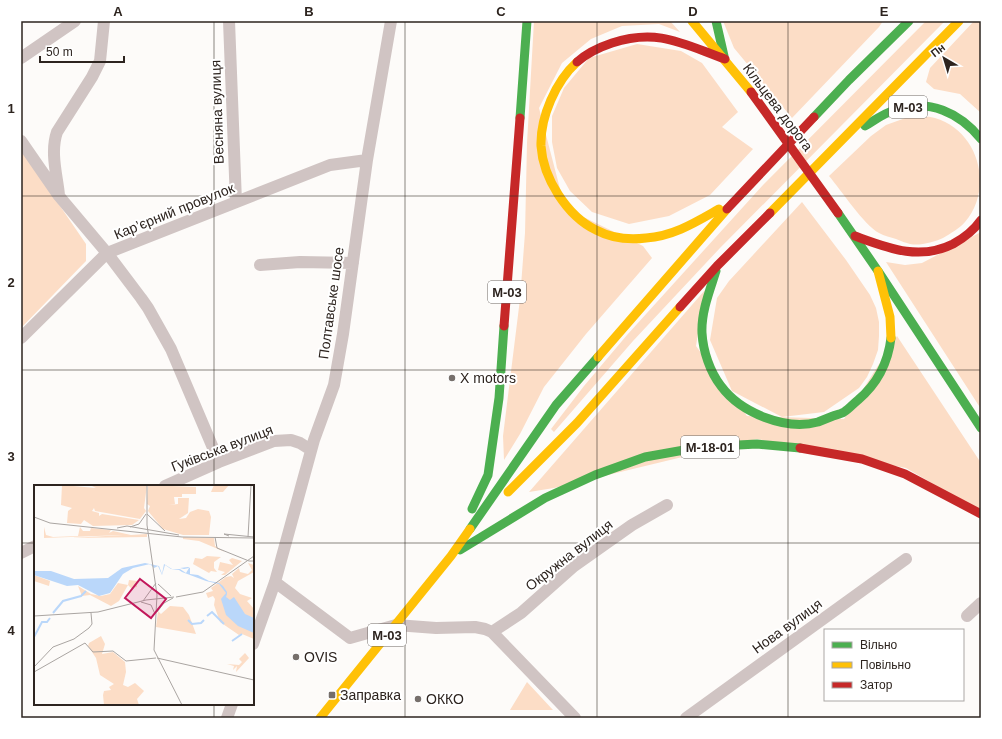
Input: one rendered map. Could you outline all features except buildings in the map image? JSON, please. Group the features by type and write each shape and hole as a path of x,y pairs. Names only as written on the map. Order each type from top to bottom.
{"highway":[{"name":"М-03","path":"451,556 488,475 499,398 527,21"},
{"name":"Кільцева дорога","path":"692,21 751,92 855,236"},
{"path":"716,21 717,33 724,59"},
{"path":"471,528 556,405 732,202 849,80 909,21"},
{"path":"834,147 959,21"},
{"path":"849,80 890,26"},
{"path":"724,59 673,41 652,36 627,38 606,44 587,53 570,67 558,84 552,97 543,124 542,151 548,177 561,199 577,217 595,230 619,238 663,236 683,229 732,202"},
{"name":"М-03","path":"320,718 451,556 471,528 577,423 718,266 834,147 882,115 901,108 921,105 940,108 959,116 974,129 981,139"},
{"path":"855,236 910,253 930,253 949,247 966,237 981,220"},
{"path":"855,236 981,428"},
{"path":"718,266 704,311 702,332 705,354 713,374 725,391 740,406 759,417 779,423 801,425 828,419 842,413 859,401 874,385 884,366 890,346 891,324 878,271"},
{"name":"М-18-01","path":"451,556 545,498 595,475 645,457 701,447 757,444 806,448 862,460 905,474 981,514"}],"street":[{"path":"21,58 75,21"},
{"path":"59,196 54,154 55,140 58,132 92,77 100,60 104,21"},
{"name":"Весняна вулиця","path":"229,21 236,202"},
{"name":"Полтавське шосе","path":"254,641 275,582 311,450 334,385 367,160 391,21"},
{"path":"21,141 59,196 107,253 141,298 171,349 219,462"},
{"name":"Кар’єрний провулок","path":"21,338 107,253 330,165 367,160"},
{"path":"260,265 300,262 352,263"},
{"name":"Гуківська вулиця","path":"167,485 219,462 274,441 291,440 300,443 311,450"},
{"name":"Окружна вулиця","path":"492,632 521,613 574,566 632,525 667,506"},
{"path":"21,553 34,546"},
{"name":"Нова вулиця","path":"686,718 906,559"},
{"path":"275,582 350,638 396,625 436,628 475,627 492,632 575,718"},
{"path":"966,616 981,602"},
{"path":"227,718 232,705"}],"shaded area":[{"path":"534,21 670,21 680,32 659,24 622,26 591,39 562,63 539,108 565,208 643,246 652,258 586,334 544,387 520,434 504,460 503,436 520,299 525,233 527,143"},
{"path":"723,21 883,21 792,118 734,48"},
{"path":"926,21 945,21 720,248 633,341 554,432 551,429 584,386 627,335 763,185"},
{"path":"974,21 981,21 981,113 960,94 934,89 926,82 930,68"},
{"path":"637,44 681,51 702,63 738,112 722,127 753,149 710,195 669,216 629,224 592,212 570,191 557,168 552,142 552,116 564,88 589,58"},
{"path":"911,116 926,116 935,118 950,125 962,135 971,148 977,162 980,178 979,193 974,208 965,222 958,229 943,238 922,244 910,244 885,236 873,229 829,176 871,136 886,125"},
{"path":"21,149 86,244 86,261 21,328"},
{"path":"802,202 846,260 870,295 876,308 879,322 878,350 867,377 859,388 824,412 782,417 732,391 710,340 717,298 729,281"},
{"path":"981,232 981,409 886,262 905,265 922,263"},
{"path":"705,290 696,346 747,416 844,419 897,336 981,463 981,512 906,468 757,439 554,488 529,492"},
{"path":"527,682 553,710 510,710"}],"traffic: fast":[{"path":"520,118 527,21"},
{"path":"716,21 724,56"},
{"path":"814,117 909,21"},
{"path":"865,126 891,111 908,107 932,107 954,115 973,130 981,139"},
{"path":"838,213 981,428"},
{"path":"716,271 706,301 702,325 703,340 708,361 717,380 730,396 752,412 765,418 792,424 805,424 818,422 844,412 865,394 876,380 887,356 891,338"},
{"path":"472,509 488,475 499,398 504,326"},
{"path":"470,529 556,405 598,357"},
{"path":"460,550 545,498 595,475 645,457 701,447 757,444 800,448"}],"traffic: slow":[{"path":"692,21 751,92"},
{"path":"770,213 959,21"},
{"path":"577,62 569,70 556,89 546,112 541,135 541,146 546,171 558,195 566,206 585,224 602,233 621,238 640,239 656,237 675,231 719,209"},
{"path":"598,357 727,209"},
{"path":"878,271 890,317 891,338"},
{"path":"508,492 577,423 680,307"},
{"path":"320,718 451,556 470,529"}],"traffic: jam":[{"path":"577,62 598,48 628,39 643,37 683,43 725,59"},
{"path":"751,92 838,213"},
{"path":"727,209 814,117"},
{"path":"504,326 520,118"},
{"path":"680,307 717,266 770,213"},
{"path":"855,236 879,245 904,251 928,252 957,242 972,230 981,220"},
{"path":"800,448 862,459 905,474 981,514"}],"place":[{"name":"Х motors","path":"452,378"},
{"name":"OVIS","path":"296,657"},
{"name":"Заправка","path":"332,695"},
{"name":"ОККО","path":"418,699"}]}
